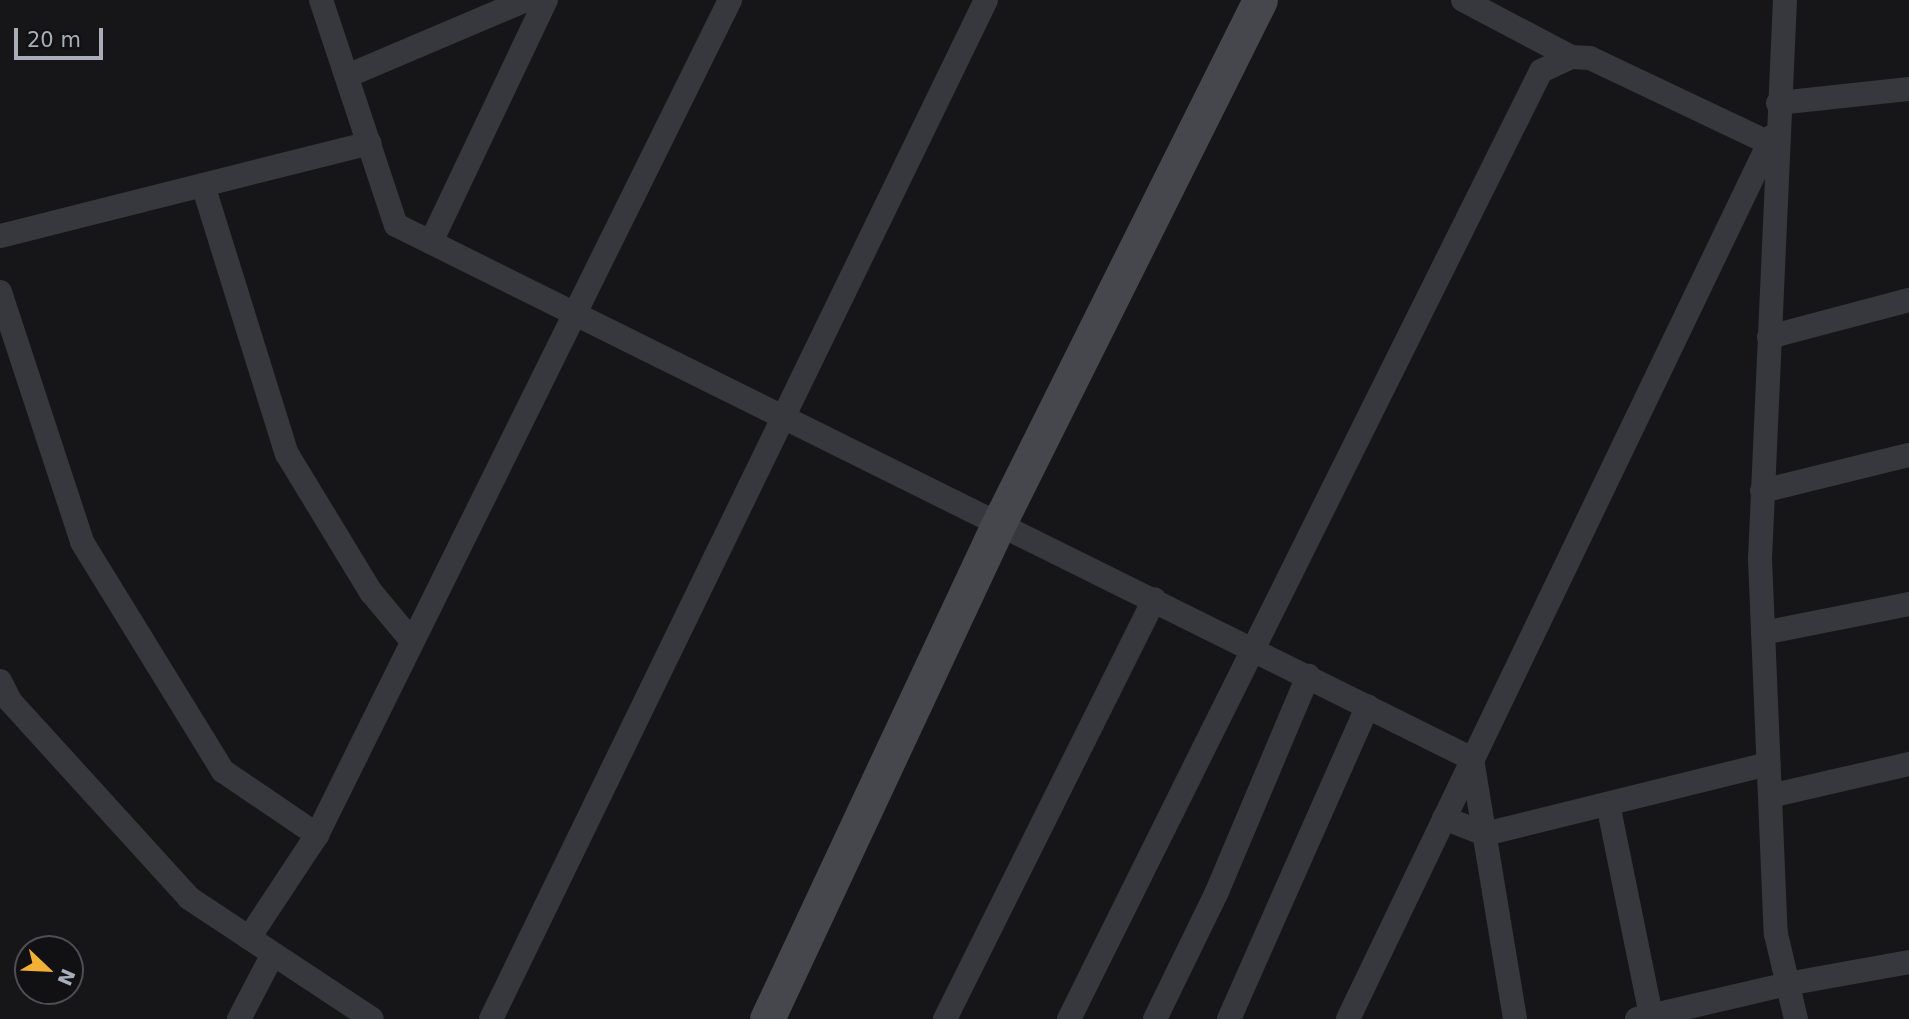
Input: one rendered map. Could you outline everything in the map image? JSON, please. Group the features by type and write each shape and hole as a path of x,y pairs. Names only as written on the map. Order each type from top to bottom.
{"street":[{"path":"321,0 396,225 1000,521 1472,759"},
{"path":"347,76 526,0"},
{"path":"431,242 546,0"},
{"path":"249,938 317,835 730,0"},
{"path":"491,1019 986,0"},
{"path":"767,1019 1000,521 1260,0"},
{"path":"1463,0 1571,57 1590,58 1775,124 1909,89"},
{"path":"1785,0 1775,124 1762,491 1763,633 1776,934 1796,1019"},
{"path":"1069,1019 1541,71 1571,57"},
{"path":"1348,1019 1775,124"},
{"path":"0,236 369,143"},
{"path":"203,185 287,454 371,592 412,641"},
{"path":"0,292 82,542 223,771 317,835"},
{"path":"1769,337 1909,300"},
{"path":"1762,491 1909,455"},
{"path":"945,1019 1154,599"},
{"path":"1763,633 1909,604"},
{"path":"1154,1019 1216,894 1308,676"},
{"path":"0,681 10,701 189,898 372,1019"},
{"path":"1229,1019 1368,706"},
{"path":"1472,759 1515,1019"},
{"path":"1444,818 1485,834 1768,764"},
{"path":"1770,796 1909,764"},
{"path":"1608,804 1644,1017 1787,984 1909,962"},
{"path":"239,1019 273,954"}]}
